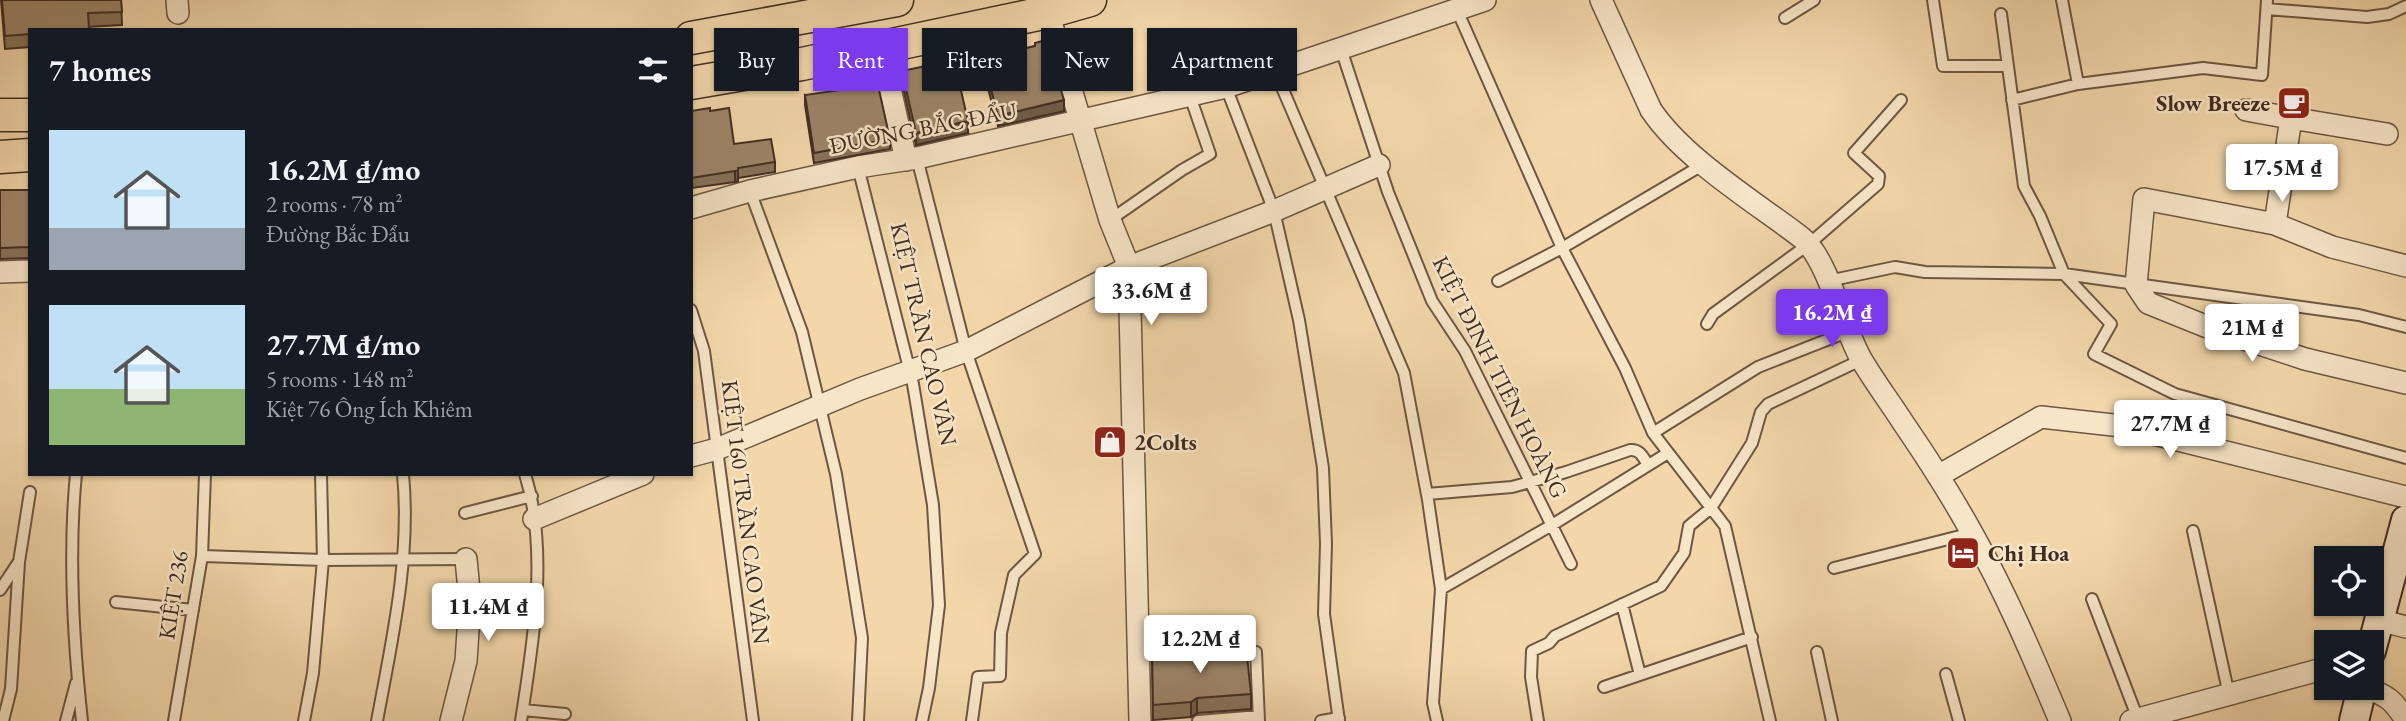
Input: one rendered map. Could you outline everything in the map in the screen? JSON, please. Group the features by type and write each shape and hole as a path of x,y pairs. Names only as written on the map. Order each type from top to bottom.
{"main road":[{"path":"693,37 897,0"},
{"path":"908,41 1046,6 1090,0"},
{"path":"693,83 813,62"},
{"path":"0,115 28,115"},
{"path":"0,157 28,155"},
{"path":"2376,630 2402,550 2406,520"},
{"path":"2354,721 2360,700"}],"street":[{"name":"ĐƯỜNG BẮC ĐẨU","path":"1297,64 1455,5 1485,0"},
{"path":"1601,0 1651,110 1662,126 1704,164 1809,244 1828,281 1847,332 1861,360 1938,476 1972,533 2022,632 2060,721"},
{"path":"1046,6 1110,220 1129,267 1145,660 1140,721"},
{"path":"893,91 911,159"},
{"name":"ĐƯỜNG BẮC ĐẨU","path":"693,207 750,191 858,167 911,159 1212,91"},
{"path":"2246,110 2388,134"},
{"path":"2275,224 2291,118"},
{"path":"693,455 717,449 909,370 966,351 1129,267 1274,211 1379,165"},
{"path":"2406,266 2332,247 2275,224 2144,198 2136,285 2148,303 2205,326 2305,359 2406,383"},
{"path":"0,272 28,271"},
{"path":"1938,476 2040,417 2122,426 2406,498"},
{"path":"534,519 638,476"},
{"path":"451,721 466,661 470,601 466,559"},
{"path":"2379,620 2406,627"},
{"path":"2134,720 2160,717 2314,671"},
{"path":"2384,695 2393,701 2406,720"}],"lane":[{"path":"1933,0 1943,66 2008,66"},
{"path":"2062,0 2078,84"},
{"path":"1785,18 1811,1"},
{"path":"1455,5 1562,248 1625,368 1653,433 1725,526 1770,721"},
{"path":"2012,100 2078,84 2209,68 2262,75 2267,5 2367,17 2389,13 2406,6"},
{"path":"2001,13 2024,186 2040,216 2064,274 2110,324 2094,354 2175,394 2406,458"},
{"name":"KIỆT ĐINH TIÊN HOÀNG","path":"1341,49 1379,165 1432,301 1465,351 1571,564"},
{"path":"1227,91 1274,211 1299,320 1323,468 1326,544 1324,614 1339,719 1321,721"},
{"path":"1283,91 1404,373 1427,494 1441,589 1433,703 1437,721"},
{"path":"1110,220 1210,154 1190,96"},
{"path":"1707,324 1713,314 1730,300 1809,244 1878,184 1879,176 1854,153 1901,100"},
{"path":"911,159 966,351 1035,554 1014,575 1001,633 1000,676 978,677 972,721"},
{"path":"1498,281 1562,248 1704,164"},
{"name":"KIỆT TRẦN CAO VÂN","path":"858,167 909,370 933,505 939,605 929,688 922,721"},
{"path":"750,191 802,332 836,474 862,638 858,721"},
{"path":"1828,281 1895,267 1925,272 2064,274 2359,315 2406,327"},
{"name":"KIỆT 160 TRẦN CAO VÂN","path":"693,316 704,351 753,721"},
{"path":"1653,433 1758,367 1847,332"},
{"path":"1538,721 1531,677 1532,651 1549,643 1555,636 1661,586 1684,553 1689,526 1711,508 1752,443 1761,412 1768,404 1861,360"},
{"path":"1427,494 1494,489 1531,482 1630,450 1640,452 1648,465"},
{"path":"1441,589 1552,525 1668,453"},
{"path":"76,476 72,516 77,677 82,721"},
{"name":"KIỆT 236","path":"174,721 202,556 205,476"},
{"path":"304,721 313,673 323,560 321,476"},
{"path":"377,721 393,637 407,526 403,476"},
{"path":"527,476 532,496 539,561 522,715 565,714"},
{"path":"3,721 10,690 19,562 30,492"},
{"path":"465,513 532,496"},
{"path":"2193,531 2229,695"},
{"path":"1834,568 1972,533"},
{"path":"202,556 323,560 466,559"},
{"path":"0,590 19,562"},
{"path":"2092,599 2134,720"},
{"path":"116,602 193,610"},
{"path":"1622,604 1640,675"},
{"path":"1604,687 1752,637"},
{"path":"1217,655 1256,652 1259,721"},
{"path":"1818,652 1832,721"},
{"path":"1946,674 1959,721"},
{"path":"66,721 77,677"},
{"path":"1198,721 1254,717 1259,721"}],"building":[{"path":"2,0 121,0 122,12 88,13 89,28 28,28 28,34 5,36"},
{"path":"1041,41 1041,91 1061,91 1064,100 998,116 992,91 1027,91 1027,48 1035,46 1035,43"},
{"path":"922,67 922,91 961,91 968,121 916,133 907,91 908,70"},
{"path":"833,91 879,91 890,139 814,153 805,95"},
{"path":"729,108 734,144 771,139 775,162 693,178 693,111"},
{"path":"0,190 28,190 28,247 0,248"},
{"path":"1246,646 1251,694 1153,705 1152,653"}],"place":[{"name":"Slow Breeze","path":"2294,103"},
{"name":"2Colts","path":"1110,442"},
{"name":"Chị Hoa","path":"1963,553"}]}
